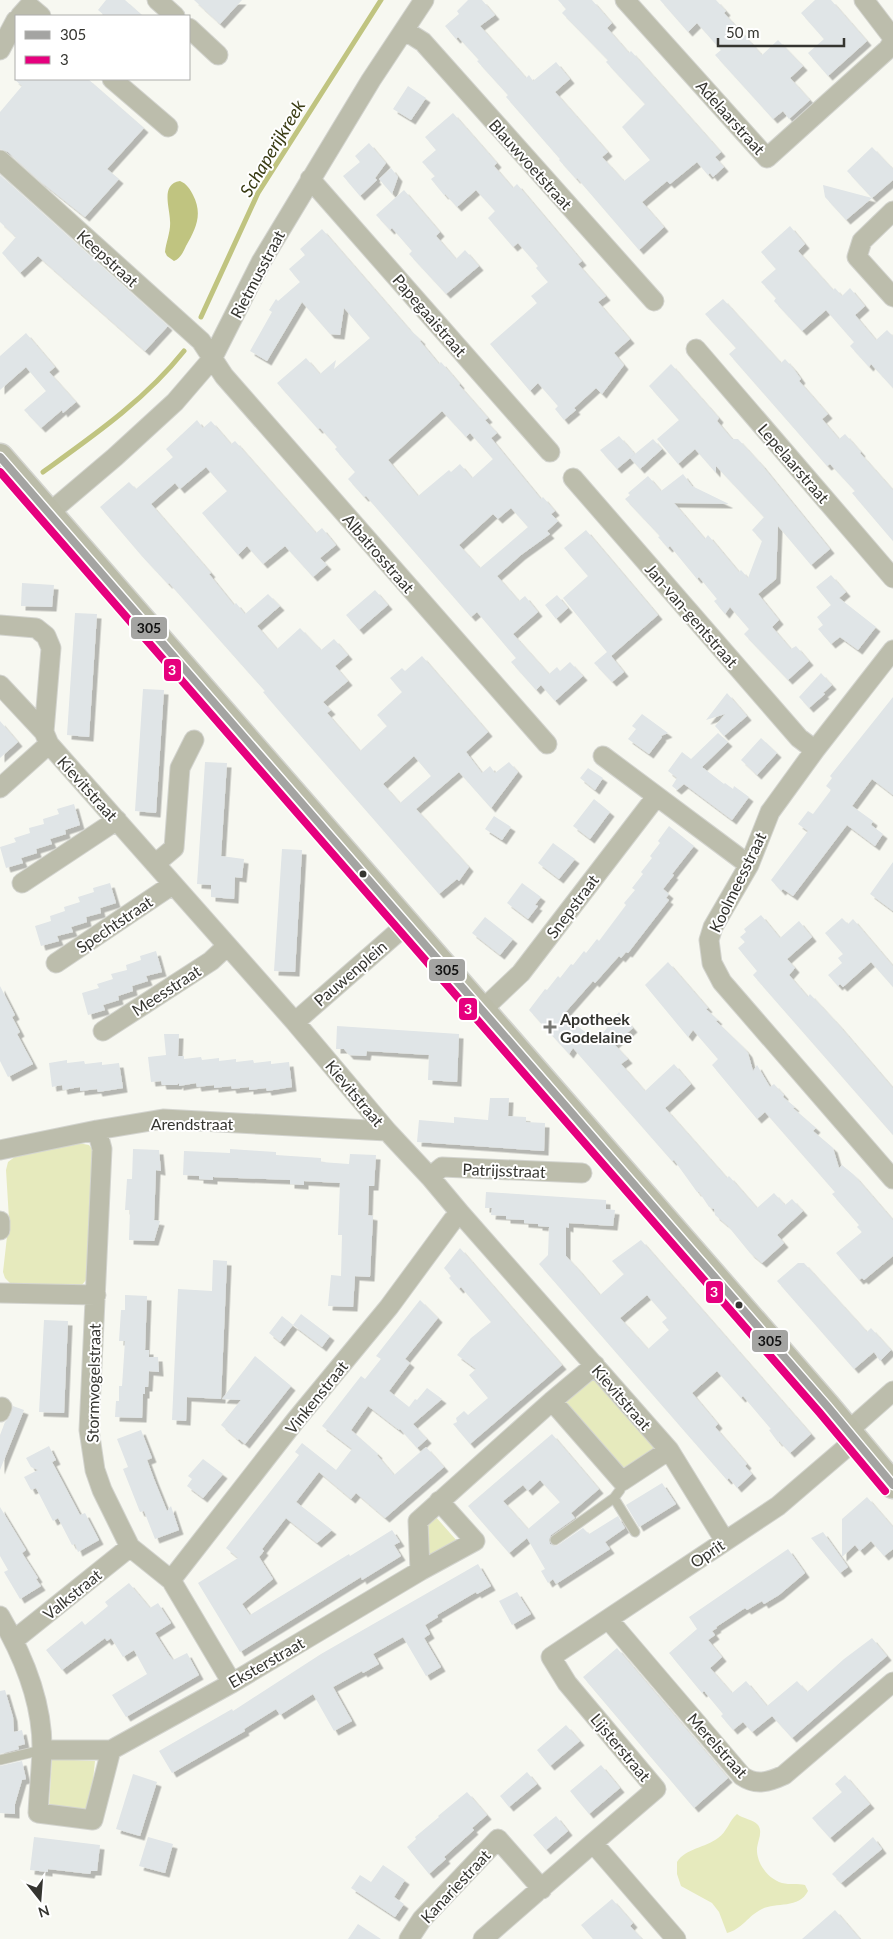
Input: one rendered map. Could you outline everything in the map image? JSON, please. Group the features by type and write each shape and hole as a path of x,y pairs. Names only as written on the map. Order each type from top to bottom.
{"main road":[{"path":"0,457 893,1485"}],"street":[{"path":"157,0 174,15"},
{"name":"Rietmusstraat","path":"49,513 175,402 212,360 261,262 371,80 424,0"},
{"name":"Adelaarstraat","path":"625,0 767,158 888,49 893,39"},
{"path":"864,0 893,39"},
{"path":"21,15 29,6 40,15"},
{"path":"0,50 15,22"},
{"path":"190,29 218,55"},
{"name":"Blauwvoetstraat","path":"404,30 423,42 654,302"},
{"path":"113,80 168,127"},
{"name":"Keepstraat","path":"0,160 201,341 212,360"},
{"name":"Papegaaistraat","path":"310,179 550,452"},
{"path":"893,211 862,241 857,257 893,297"},
{"name":"Lepelaarstraat","path":"696,349 893,578"},
{"name":"Albatrosstraat","path":"212,360 547,744"},
{"name":"Jan-van-gentstraat","path":"573,478 799,738 815,750"},
{"path":"0,625 36,628 46,636 51,648 46,738 0,788"},
{"name":"Koolmeesstraat","path":"893,650 815,750 770,812 750,865 713,927 709,940 712,963 722,982 893,1179"},
{"name":"Kievitstraat","path":"0,685 172,885 295,1022 387,1131 430,1177 460,1214 669,1450 725,1541"},
{"path":"155,864 174,848 180,768 194,740"},
{"path":"603,756 750,865"},
{"name":"Snepstraat","path":"482,1010 522,973 656,796"},
{"path":"22,883 117,820"},
{"name":"Spechtstraat","path":"56,963 172,885"},
{"name":"Pauwenplein","path":"295,1022 407,924"},
{"name":"Meesstraat","path":"103,1031 211,961 226,946"},
{"name":"Arendstraat","path":"0,1150 97,1130 163,1119 387,1131"},
{"name":"Stormvogelstraat","path":"97,1130 102,1149 89,1409 89,1430 95,1470 102,1490 130,1547 171,1580 232,1683"},
{"name":"Patrijsstraat","path":"430,1177 442,1167 582,1173"},
{"name":"Vinkenstraat","path":"171,1580 291,1426 389,1307 453,1220 460,1214"},
{"path":"0,1221 0,1230"},
{"path":"0,1293 96,1295"},
{"path":"420,1571 418,1521 595,1365"},
{"name":"Oprit","path":"552,1657 778,1506 851,1436 893,1391"},
{"path":"552,1401 618,1489 669,1450"},
{"name":"Eksterstraat","path":"42,1750 111,1750 232,1683 420,1571 475,1541 439,1501"},
{"name":"Valkstraat","path":"14,1640 130,1547"},
{"path":"0,1616 14,1640 28,1671 36,1704 42,1750 38,1813 93,1820 111,1750"},
{"name":"Merelstraat","path":"608,1619 742,1776 756,1783 771,1781 784,1775 893,1682"},
{"name":"Lijsterstraat","path":"552,1657 567,1683 656,1789 593,1843"},
{"name":"Kanariestraat","path":"409,1939 422,1919 498,1839 542,1889"},
{"path":"482,1939 593,1843 676,1939"}],"lane":[{"path":"555,1540 618,1489 635,1532"},
{"path":"0,1760 42,1750"}],"shaded area":[{"path":"180,181 192,193 198,209 198,215 190,240 182,255 174,261 165,252 170,225 168,192 174,183"},
{"path":"78,1143 89,1145 94,1152 86,1280 81,1286 12,1285 5,1278 3,1272 9,1219 6,1170 8,1162 16,1156"},
{"path":"593,1378 656,1449 625,1471 565,1403"},
{"path":"435,1516 457,1541 428,1558 428,1522"},
{"path":"52,1759 95,1761 90,1810 49,1807"},
{"path":"737,1814 758,1825 760,1833 757,1854 764,1870 777,1881 805,1885 808,1891 804,1897 793,1903 762,1909 737,1929 727,1933 719,1912 712,1903 681,1886 677,1874 677,1862 690,1851 718,1838 724,1833"}],"building":[{"path":"106,0 125,0 142,15 104,15 98,10"},
{"path":"194,0 242,0 220,24"},
{"path":"468,0 482,0 495,15 480,26 526,78 529,75 533,81 556,62 570,79 555,92 608,152 602,157 624,181 650,160 622,127 645,104 606,62 608,60 562,13 566,9 558,0 592,0 612,23 607,28 629,53 631,51 721,152 715,157 724,167 713,177 710,173 708,175 697,162 670,184 667,181 642,202 664,227 639,250 559,160 506,97 508,95 477,61 479,60 445,26 459,14 457,11"},
{"path":"660,0 716,0 726,11 724,13 762,55 778,40 803,66 790,78 810,100 789,119 783,111 773,119 715,55 721,50 697,23 688,32"},
{"path":"815,0 831,0 867,41 828,76 808,53 824,39 801,13"},
{"path":"15,80 89,80 144,128 107,169 119,179 85,217 41,182 8,152 0,149 0,112 22,86"},
{"path":"408,86 426,98 411,120 393,109"},
{"path":"453,113 497,163 494,166 513,188 517,184 582,261 578,264 606,296 598,302 630,339 614,353 624,365 602,394 596,388 564,420 555,409 558,406 538,383 530,391 490,344 537,303 531,296 548,282 536,268 538,266 518,243 513,247 488,218 495,211 476,190 457,207 431,179 435,176 422,162 436,150 425,137"},
{"path":"369,143 386,163 375,178 377,180 360,196 343,176 360,162 355,156"},
{"path":"872,147 893,169 893,180 872,198 847,171"},
{"path":"391,168 398,177 392,194 379,179"},
{"path":"0,175 168,326 145,351 38,256 20,273 2,253 16,237 0,222"},
{"path":"823,185 872,198 846,220 825,197"},
{"path":"404,190 440,232 436,236 456,259 465,250 479,266 446,294 409,254 412,251 392,228 390,230 376,215"},
{"path":"790,226 805,244 798,251 833,290 835,288 842,296 850,288 865,306 855,315 876,340 887,330 893,336 893,388 871,364 869,367 850,346 854,342 826,310 802,331 774,301 776,298 761,282 776,269 761,252"},
{"path":"322,229 409,329 421,340 439,364 441,362 460,384 488,418 485,420 497,433 491,438 541,499 543,497 555,511 551,514 558,521 547,531 550,534 521,555 497,576 519,601 525,596 538,612 513,634 549,674 557,667 560,671 570,662 583,676 555,701 541,685 536,690 511,662 516,658 477,612 471,617 366,496 364,497 348,479 355,472 335,449 337,447 320,428 318,429 277,383 306,358 320,374 336,360 334,369 370,338 344,308 340,335 330,334 302,302 267,361 250,351 272,312 269,310 276,299 278,301 300,282 289,269 305,255 300,249","holes":["442,411 466,437 470,433 493,459 472,478 460,464 451,472 449,470 418,496 388,460","511,508 528,527 480,568 459,545 493,514 498,519"]},
{"path":"723,299 781,363 785,359 793,368 801,379 799,381 828,414 822,419 839,439 845,434 893,490 893,541 852,493 855,491 830,464 827,466 729,354 736,348 705,314"},
{"path":"26,333 55,367 49,372 76,402 63,413 62,410 41,428 24,410 46,391 26,367 0,390 0,356"},
{"path":"671,364 719,418 717,421 732,439 738,439 761,464 830,549 811,565 778,526 776,579 758,594 779,620 772,627 791,649 796,646 809,661 788,680 744,634 749,629 730,607 725,614 714,601 717,599 699,577 697,579 670,546 668,548 658,537 660,536 625,499 630,495 628,493 648,476 661,491 683,474 692,486 729,504 674,503 705,539 708,535 739,572 741,570 748,578 762,541 752,530 764,517 716,466 716,473 695,449 678,464 657,439 679,420 649,386"},
{"path":"197,420 203,428 211,421 231,444 235,441 316,533 322,528 336,545 320,558 327,565 313,577 285,546 263,564 247,546 238,555 202,513 227,491 206,467 180,489 175,483 151,504 211,573 209,574 234,605 236,603 245,614 268,594 280,606 257,626 277,649 300,628 321,650 334,639 348,655 335,666 348,681 323,702 331,710 327,713 360,751 387,726 377,715 402,692 390,678 402,668 405,671 422,656 488,732 466,752 482,773 490,766 495,773 509,762 518,772 491,808 459,772 416,809 469,867 459,881 457,879 439,894 263,692 265,691 169,583 141,555 100,507 129,482 136,489 173,457 166,449","holes":["414,756 431,776 400,803 383,784"]},
{"path":"619,436 635,454 617,469 600,450"},
{"path":"653,439 662,449 640,469 630,458"},
{"path":"586,530 658,615 611,656 624,672 612,682 594,663 607,652 563,598 588,576 564,548"},
{"path":"831,575 846,592 839,598 876,627 858,650 840,637 831,644 818,629 823,625 817,617 831,605 816,587"},
{"path":"22,583 54,585 52,607 21,606"},
{"path":"375,590 388,605 359,630 346,615"},
{"path":"557,595 568,608 556,619 545,605"},
{"path":"75,613 97,614 89,737 67,735"},
{"path":"821,673 832,685 809,708 799,697"},
{"path":"143,689 164,690 156,813 135,811"},
{"path":"727,693 747,716 724,736 715,726 725,714 706,720"},
{"path":"893,697 893,795 872,779 852,806 873,821 871,825 883,834 875,846 847,825 793,896 783,889 781,891 771,880 808,831 798,824 808,811 813,814 831,790 826,786 832,778 830,776"},
{"path":"642,714 668,733 661,736 649,754 628,739 636,729 632,726"},
{"path":"0,721 18,742 0,758"},
{"path":"718,733 728,742 702,767 724,784 733,789 734,786 749,797 732,820 684,784 677,790 672,786 677,778 668,771 682,752 691,759"},
{"path":"761,738 777,753 757,775 741,760"},
{"path":"205,762 227,763 221,856 244,859 242,878 235,877 234,899 211,897 211,885 197,884"},
{"path":"588,768 603,778 595,790 580,778"},
{"path":"594,799 610,812 590,839 573,826"},
{"path":"74,804 80,825 65,830 66,834 50,839 52,844 36,849 37,853 21,858 23,863 6,868 0,847 16,842 14,838 30,833 29,828 44,824 43,819 59,814 57,809"},
{"path":"494,816 511,827 502,840 485,829"},
{"path":"669,826 694,846 663,889 669,894 666,898 669,900 628,953 626,952 621,958 619,956 595,983 593,981 563,1015 597,1041 619,1012 633,1028 614,1044 628,1059 621,1064 645,1091 674,1064 691,1084 665,1108 727,1178 729,1176 757,1208 774,1193 785,1205 792,1199 803,1211 777,1235 784,1243 762,1263 750,1253 728,1226 715,1215 714,1209 709,1207 674,1160 672,1161 573,1048 569,1054 529,1010 558,976 560,978 584,951 586,953 597,939 599,941 626,905 624,903 635,890 632,888 643,874 641,872 652,858 650,856"},
{"path":"553,843 575,859 559,879 538,863"},
{"path":"282,849 302,850 295,972 274,971"},
{"path":"893,862 893,911 870,894"},
{"path":"110,883 116,903 100,908 101,913 86,917 87,922 71,927 73,932 57,936 59,941 41,946 35,926 51,921 50,916 65,911 64,907 80,902 78,897 94,892 93,888"},
{"path":"522,883 541,897 535,905 538,906 528,919 507,903"},
{"path":"761,915 780,938 799,921 812,937 787,959 795,968 789,975 808,997 810,994 837,1023 893,1088 893,1135 753,975 757,971 738,948 745,942 740,937 746,932 744,929"},
{"path":"485,917 513,939 500,955 472,933"},
{"path":"842,918 848,924 853,919 893,966 893,987 871,962 843,987 840,984 838,986 828,975 842,963 838,958 843,954 825,933"},
{"path":"156,951 162,972 146,976 148,981 132,986 133,991 118,996 119,1000 103,1005 105,1010 88,1015 82,993 99,988 97,984 113,979 111,974 127,970 126,965 141,960 140,956"},
{"path":"668,962 708,1008 706,1009 718,1020 716,1021 748,1053 753,1071 757,1065 770,1087 774,1084 784,1095 783,1097 795,1107 793,1108 816,1128 813,1131 833,1148 839,1168 842,1165 854,1175 893,1220 893,1256 864,1280 862,1278 859,1280 836,1253 862,1232 857,1227 859,1225 832,1194 835,1192 765,1112 757,1119 712,1065 718,1059 693,1030 688,1037 645,985"},
{"path":"0,986 15,1015 12,1017 20,1032 17,1034 33,1064 8,1077 0,1061"},
{"path":"337,1026 459,1034 457,1082 428,1080 429,1055 367,1051 366,1056 349,1055 344,1049 336,1049"},
{"path":"164,1034 179,1034 178,1056 184,1056 184,1059 201,1057 202,1060 219,1058 219,1061 236,1059 236,1062 253,1060 254,1063 271,1061 271,1064 289,1062 292,1087 267,1091 266,1088 249,1090 249,1087 232,1089 231,1086 214,1088 214,1085 197,1087 196,1083 179,1086 179,1083 177,1085 162,1085 161,1081 151,1082 148,1057 166,1055"},
{"path":"67,1060 67,1063 84,1061 85,1064 102,1062 102,1065 119,1063 123,1088 98,1092 97,1089 80,1091 80,1087 63,1090 62,1085 52,1087 49,1063"},
{"path":"490,1098 509,1098 508,1116 526,1117 526,1122 545,1123 544,1151 417,1142 419,1120 454,1123 454,1117 488,1120"},
{"path":"133,1149 159,1150 161,1171 156,1170 154,1220 160,1221 154,1241 129,1240 130,1210 125,1210 127,1179 132,1179"},
{"path":"230,1149 276,1152 276,1155 321,1158 321,1162 349,1164 350,1154 376,1155 374,1186 369,1186 368,1215 373,1216 370,1277 355,1276 353,1307 328,1306 331,1275 341,1276 342,1235 338,1235 340,1183 304,1181 304,1185 290,1184 290,1180 213,1177 213,1180 199,1179 199,1176 183,1175 184,1151 230,1153"},
{"path":"486,1192 606,1200 606,1209 615,1210 613,1226 569,1223 569,1228 566,1227 566,1256 600,1295 624,1274 612,1261 641,1240 811,1434 790,1453 778,1442 769,1430 771,1429 743,1396 741,1398 717,1371 692,1393 718,1424 715,1427 747,1464 745,1466 752,1474 737,1488 729,1478 727,1480 539,1264 548,1255 549,1227 524,1223 524,1220 506,1219 506,1216 491,1215 492,1208 485,1208","holes":["647,1295 667,1318 662,1322 669,1330 648,1349 620,1318"]},
{"path":"460,1248 562,1365 470,1444 453,1424 457,1422 456,1418 464,1411 468,1415 488,1398 469,1375 476,1369 457,1355 471,1338 491,1322 461,1287 459,1289 449,1278 451,1276 444,1268"},
{"path":"213,1260 227,1261 221,1399 187,1397 186,1421 172,1420 178,1289 212,1291"},
{"path":"798,1263 804,1263 867,1332 871,1328 891,1350 880,1361 874,1352 854,1369 777,1281"},
{"path":"125,1295 147,1296 145,1350 149,1350 149,1357 158,1357 159,1372 149,1371 148,1387 145,1387 145,1394 143,1394 142,1418 115,1417 116,1401 119,1401 119,1386 122,1386 125,1341 119,1341 121,1310 125,1310"},
{"path":"420,1300 438,1318 405,1359 410,1363 389,1391 409,1407 427,1388 442,1399 413,1424 427,1439 417,1448 400,1429 368,1406 351,1430 378,1454 394,1475 426,1447 444,1467 385,1518 356,1493 351,1499 319,1472 296,1502 332,1530 317,1543 286,1518 262,1549 264,1551 259,1557 273,1579 242,1604 250,1615 392,1530 400,1542 394,1545 401,1556 362,1580 361,1577 240,1652 198,1583 238,1558 226,1548 299,1455 295,1452 302,1443 336,1470 352,1449 322,1426 361,1376 365,1379 381,1359 376,1356"},
{"path":"301,1314 330,1336 322,1347 293,1325"},
{"path":"282,1316 293,1325 280,1342 269,1333"},
{"path":"44,1320 68,1321 64,1413 39,1412"},
{"path":"255,1356 291,1386 245,1444 221,1425 241,1400 222,1399"},
{"path":"13,1406 24,1410 0,1470 0,1435"},
{"path":"141,1430 152,1458 147,1460 154,1479 167,1511 171,1506 179,1530 155,1539 144,1511 140,1512 123,1469 128,1467 117,1439"},
{"path":"552,1434 599,1489 571,1513 575,1518 551,1535 550,1544 558,1545 583,1528 589,1534 618,1516 625,1528 605,1542 610,1549 556,1584 553,1579 548,1583 541,1571 545,1569 527,1538 509,1553 468,1506","holes":["540,1480 560,1502 528,1529 503,1501 523,1485 528,1491"]},
{"path":"49,1446 56,1460 52,1462 80,1515 85,1513 99,1540 78,1552 75,1544 72,1545 58,1518 53,1521 36,1488 31,1490 24,1477 38,1470 31,1467 26,1458"},
{"path":"203,1459 223,1474 203,1498 187,1486 192,1479 188,1476"},
{"path":"662,1483 676,1504 639,1527 626,1505"},
{"path":"867,1497 893,1527 893,1549 884,1556 871,1541 860,1551 855,1545 842,1557 842,1519"},
{"path":"0,1507 26,1550 22,1553 41,1586 20,1599 4,1572 8,1570 0,1556"},
{"path":"823,1532 848,1567 840,1573 811,1538"},
{"path":"788,1549 805,1573 779,1595 764,1604 762,1601 747,1610 745,1608 716,1627 712,1631 715,1635 708,1640 722,1657 710,1668 732,1693 746,1681 767,1706 797,1681 807,1692 844,1659 872,1638 887,1656 792,1738 772,1716 752,1732 743,1722 733,1730 721,1716 723,1714 704,1691 702,1693 669,1653 697,1629 689,1617"},
{"path":"478,1564 491,1586 477,1594 476,1592 437,1615 438,1617 425,1625 430,1634 424,1638 441,1667 426,1676 403,1637 373,1654 379,1664 333,1687 352,1721 334,1731 313,1694 280,1715 276,1709 244,1729 245,1731 172,1773 159,1751 232,1709 233,1711 321,1654"},
{"path":"129,1583 150,1608 158,1603 171,1623 155,1633 169,1655 173,1660 187,1653 199,1675 126,1717 112,1695 147,1674 134,1650 123,1657 111,1638 107,1641 105,1638 62,1670 46,1650 82,1621 85,1625 108,1606 105,1602"},
{"path":"517,1592 531,1614 512,1625 499,1601"},
{"path":"617,1648 728,1778 694,1808 583,1677"},
{"path":"5,1690 13,1717 14,1732 22,1730 25,1744 18,1746 19,1749 0,1754 0,1691"},
{"path":"566,1725 580,1741 550,1766 537,1750"},
{"path":"22,1761 26,1779 22,1780 15,1804 15,1814 0,1813 0,1766"},
{"path":"601,1765 620,1788 589,1814 570,1791"},
{"path":"527,1772 537,1784 509,1807 500,1796"},
{"path":"133,1774 157,1782 140,1836 116,1829"},
{"path":"845,1775 870,1804 830,1838 812,1818 842,1792 835,1784"},
{"path":"467,1792 487,1815 472,1828 474,1830 444,1857 446,1859 429,1874 407,1847 416,1839 415,1837"},
{"path":"556,1816 568,1831 546,1850 533,1835"},
{"path":"34,1837 100,1845 97,1871 91,1871 90,1874 48,1869 48,1872 30,1870"},
{"path":"148,1837 173,1844 165,1873 139,1866"},
{"path":"873,1837 882,1849 841,1883 832,1874"},
{"path":"383,1865 405,1880 394,1897 404,1904 395,1917 351,1888 360,1875 371,1882"},
{"path":"612,1899 633,1923 630,1926 642,1939 593,1939 581,1925"},
{"path":"835,1910 860,1939 802,1939"},
{"path":"358,1924 381,1939 348,1939"}],"waterway":[{"name":"Schaperijkreek","path":"201,317 258,193 381,0"},
{"name":"Schaperijkreek","path":"43,472 99,431 153,386 184,351"}],"transit line":[{"name":"305","path":"0,457 827,1406 893,1485"},
{"name":"3","path":"0,472 819,1412 885,1491"}],"place":[{"name":"Apotheek Godelaine","path":"550,1027"}]}
